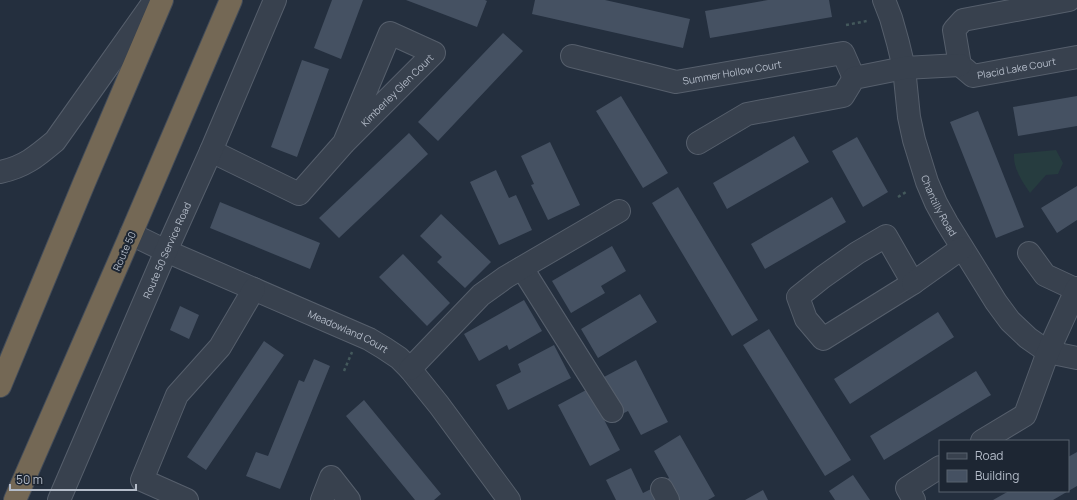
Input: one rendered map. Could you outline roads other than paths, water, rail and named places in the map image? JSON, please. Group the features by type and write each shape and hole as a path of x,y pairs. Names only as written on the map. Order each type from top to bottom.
{"highway":[{"path":"0,386 162,0"},
{"name":"Route 50","path":"15,500 231,0"}],"street":[{"path":"0,172 20,166 36,158 55,141 155,0"},
{"name":"Route 50 Service Road","path":"59,500 275,0"},
{"name":"Chantilly Road","path":"884,0 891,18 904,68 912,132 927,182 936,203 962,248 996,302 1010,321 1028,338 1048,352 1077,358"},
{"path":"698,143 747,114 843,96 854,78 904,68 960,65 954,30 963,20 1069,0"},
{"name":"Kimberley Glen Court","path":"211,151 299,194 344,143 434,53 390,33 344,143"},
{"name":"Summer Hollow Court","path":"572,56 676,82 843,52 854,78"},
{"name":"Placid Lake Court","path":"960,65 973,76 1077,57"},
{"path":"410,368 481,295 506,277 619,211"},
{"name":"Meadowland Court","path":"131,234 166,251 369,339 399,358 410,368 439,405 509,500"},
{"path":"913,283 886,236 857,253 798,297 806,319 823,339 913,283 962,248"},
{"path":"984,440 1025,415 1048,352 1077,289 1045,275 1029,253"},
{"path":"522,268 612,411"},
{"path":"187,500 142,480 177,395 220,347 254,289"},
{"path":"914,500 907,488 939,468"},
{"path":"322,500 331,477 349,500"}]}
